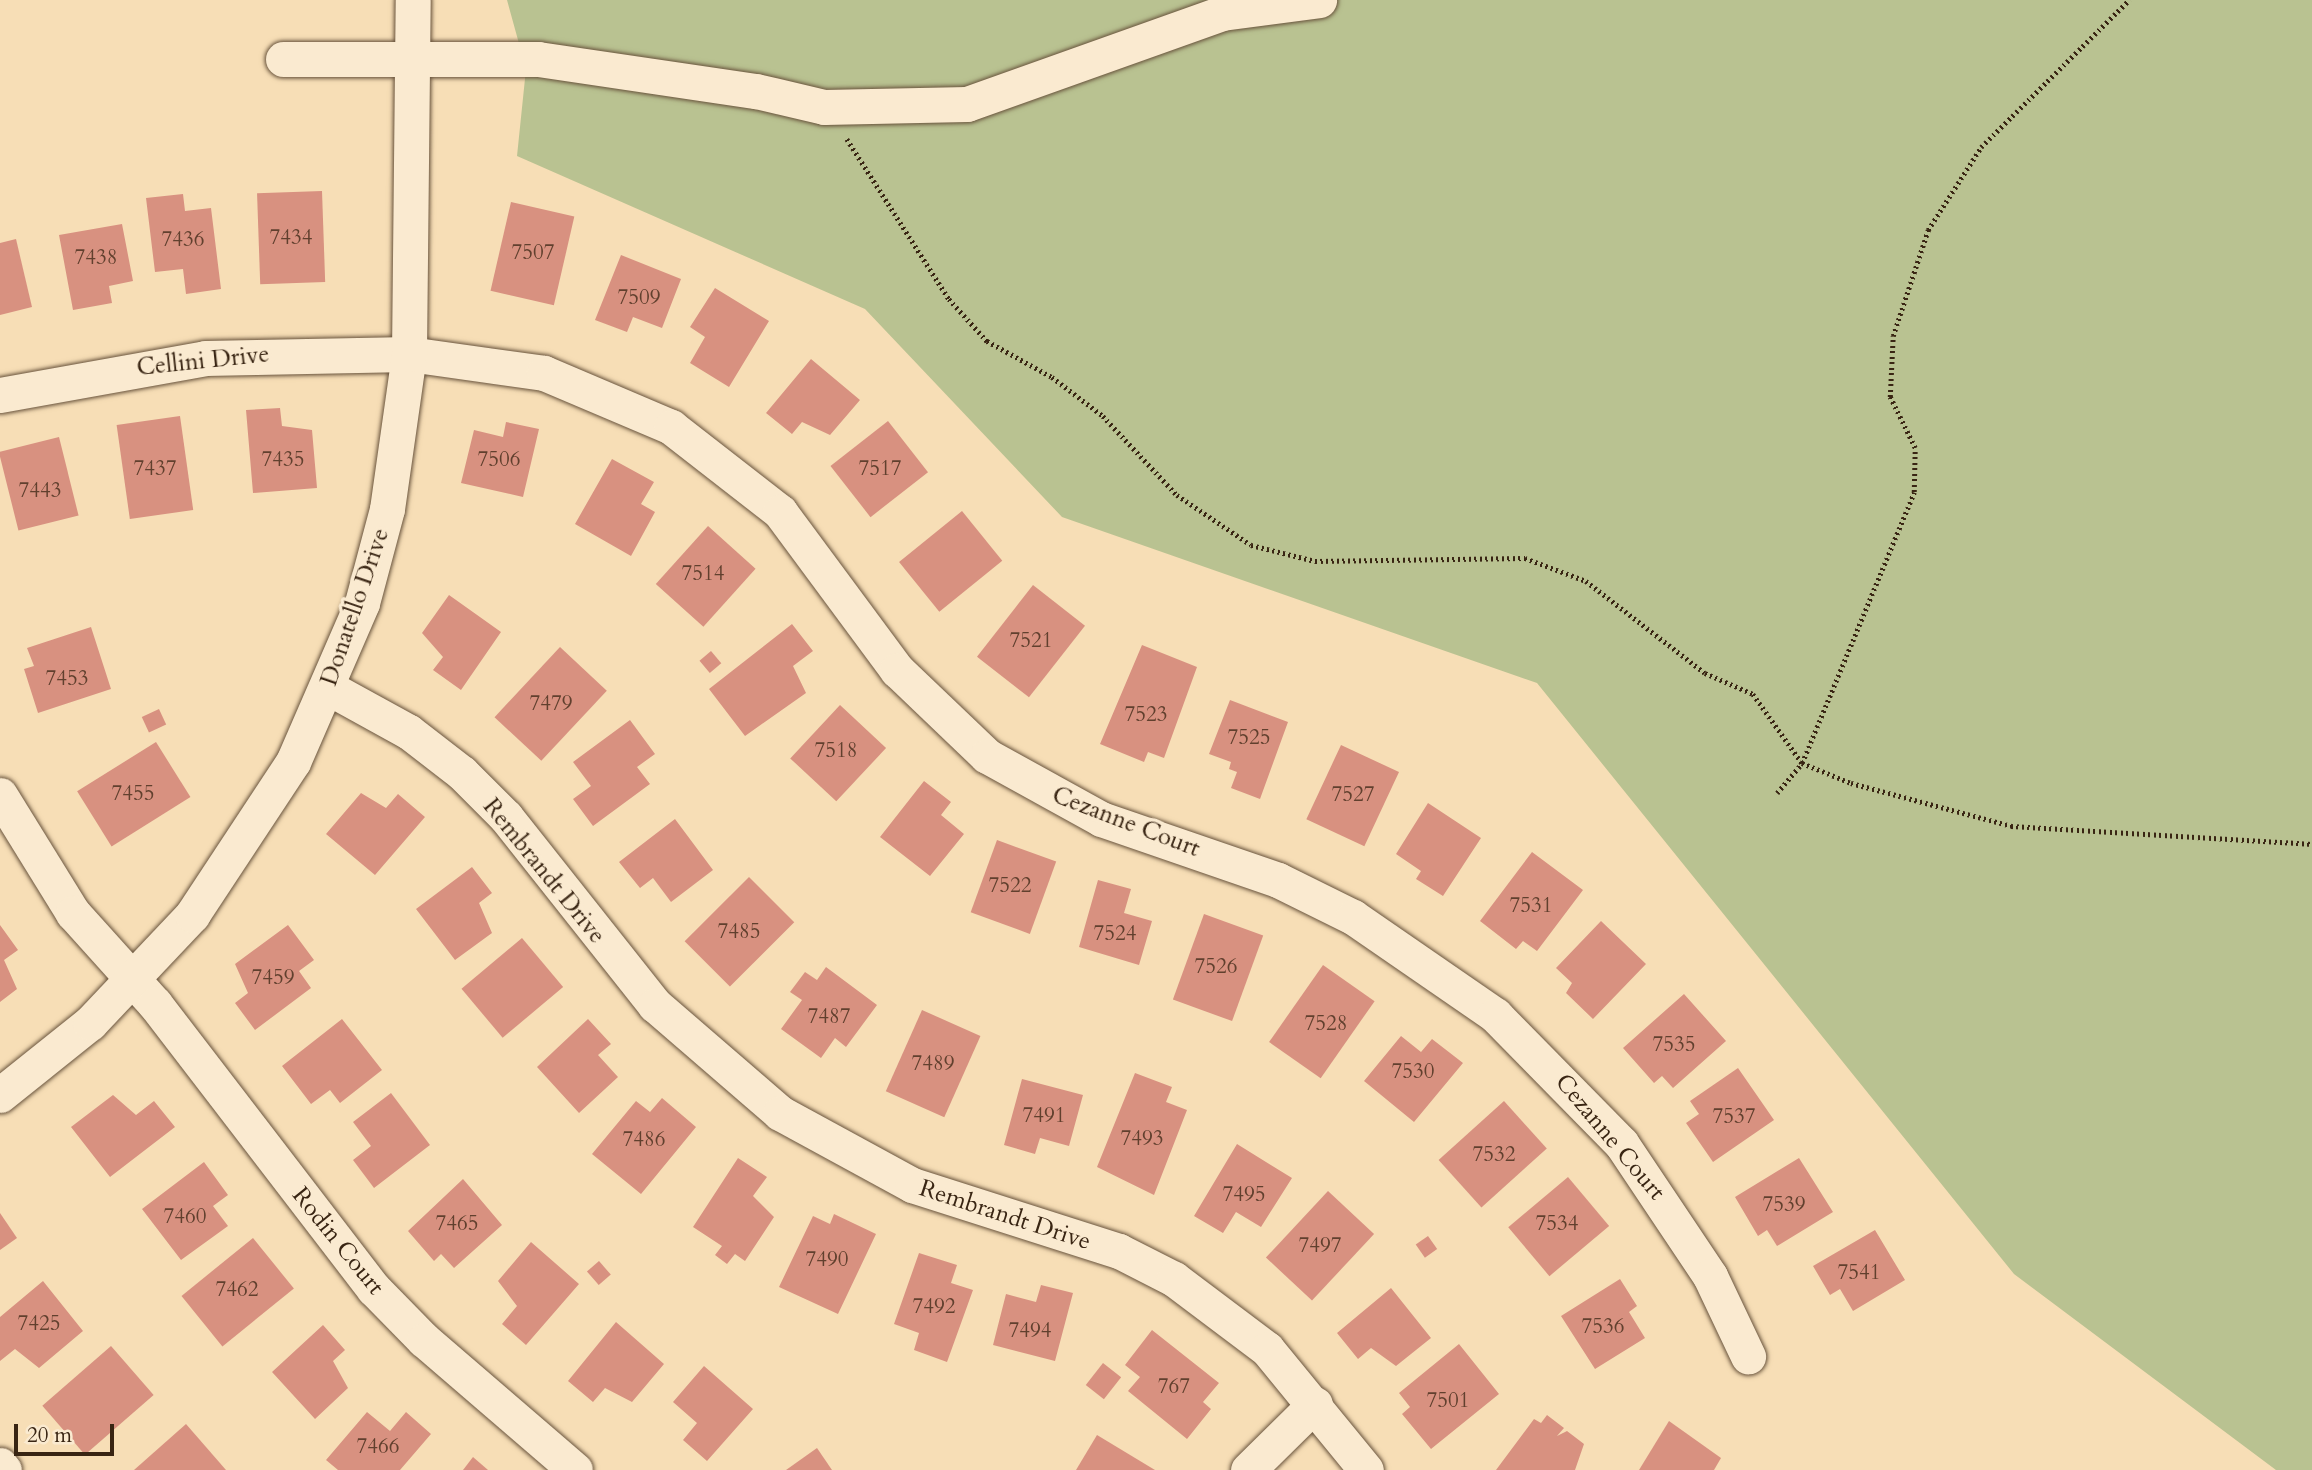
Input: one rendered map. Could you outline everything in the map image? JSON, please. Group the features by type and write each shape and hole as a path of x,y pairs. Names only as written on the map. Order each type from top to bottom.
{"street":[{"name":"Donatello Drive","path":"0,1095 133,980 246,840 329,688 387,509 409,354 413,0"},
{"path":"283,59 412,62 538,59 756,91 824,107 967,104 1222,13 1319,0"},
{"name":"Cellini Drive","path":"0,395 205,358 409,354"},
{"name":"Cezanne Court","path":"409,354 544,373 671,427 780,512 897,670 987,756 1101,819 1278,880 1423,960 1496,1015 1621,1143 1710,1276 1748,1356"},
{"name":"Rembrandt Drive","path":"329,688 409,732 462,773 506,817 655,1005 780,1113 912,1185 1119,1251 1174,1279 1267,1349 1315,1404 1366,1470"},
{"name":"Rodin Court","path":"0,795 73,913 133,980 374,1289 424,1340 575,1470"},
{"path":"1248,1470 1315,1404"},
{"path":"0,1465 4,1470"}],"path":[{"path":"1777,793 1802,763 1914,492 1915,448 1890,397 1893,336 1928,230 1981,147 2129,0"},
{"path":"824,107 896,207 949,299 987,341 1052,377 1103,416 1177,495 1251,545 1315,561 1525,558 1586,580 1705,673 1752,694 1802,763 1851,783 2011,826 2312,844"}],"green space":[{"path":"507,0 2312,0 2312,1470 2276,1470 2014,1274 1537,683 1062,517 865,309 517,156 526,69"}],"building":[{"path":"322,191 325,282 260,284 257,193"},
{"path":"183,194 185,211 211,208 221,289 186,294 183,269 155,272 146,198"},
{"path":"511,202 574,217 554,305 491,291"},
{"path":"122,224 133,281 109,286 112,303 73,310 59,235"},
{"path":"16,239 32,307 0,315 0,243"},
{"path":"621,255 681,279 662,328 633,317 627,332 595,320"},
{"path":"715,288 769,321 729,387 690,363 705,337 690,327"},
{"path":"811,359 860,400 830,435 802,422 792,434 766,413"},
{"path":"280,408 282,426 312,430 317,488 253,493 246,410"},
{"path":"180,416 193,510 130,519 117,425"},
{"path":"888,421 928,472 870,517 830,466"},
{"path":"506,422 539,429 523,497 461,483 474,430 503,437"},
{"path":"59,437 79,516 18,531 0,452"},
{"path":"612,459 654,482 641,504 655,512 631,556 575,524"},
{"path":"962,511 1002,561 939,612 899,562"},
{"path":"708,526 756,569 703,627 656,584"},
{"path":"1033,585 1085,626 1029,697 977,657"},
{"path":"449,595 501,632 461,690 433,670 443,657 422,633"},
{"path":"792,624 813,651 793,666 806,693 745,736 709,689"},
{"path":"91,627 111,689 38,713 24,669 34,666 27,648"},
{"path":"1142,645 1197,667 1164,758 1148,752 1144,762 1100,744"},
{"path":"560,647 607,691 541,761 495,717"},
{"path":"711,651 721,663 710,673 700,661"},
{"path":"1230,700 1288,722 1260,799 1231,788 1237,772 1229,769 1231,762 1209,754"},
{"path":"840,705 886,748 836,801 790,758"},
{"path":"159,709 166,724 149,732 142,717"},
{"path":"630,720 655,754 637,767 650,784 593,826 573,799 591,786 573,762"},
{"path":"156,742 190,797 112,846 77,791"},
{"path":"1341,745 1399,772 1364,846 1306,819"},
{"path":"924,781 951,802 941,815 964,834 930,876 880,837"},
{"path":"361,793 386,808 398,794 425,817 375,875 326,834"},
{"path":"1428,803 1481,838 1443,896 1416,879 1421,871 1396,854"},
{"path":"675,819 713,870 671,902 653,878 640,888 619,862"},
{"path":"997,840 1056,862 1030,934 971,912"},
{"path":"1532,852 1583,890 1537,951 1523,941 1516,949 1480,921"},
{"path":"472,867 492,893 479,903 492,933 455,960 416,909"},
{"path":"749,877 794,922 730,987 685,941"},
{"path":"1098,880 1131,889 1124,913 1152,921 1139,965 1079,947"},
{"path":"1204,914 1263,936 1232,1021 1173,1000"},
{"path":"1601,921 1646,964 1593,1019 1566,993 1572,983 1556,968"},
{"path":"0,925 18,950 4,960 17,989 0,1002"},
{"path":"288,925 314,960 299,971 311,988 255,1030 235,1003 248,993 235,964"},
{"path":"522,938 563,987 503,1038 461,989"},
{"path":"1323,965 1375,1001 1321,1078 1269,1042"},
{"path":"826,967 877,1005 846,1047 835,1038 821,1058 781,1029 802,1000 790,992 805,972 817,980"},
{"path":"1684,994 1726,1041 1673,1088 1662,1076 1654,1083 1623,1048"},
{"path":"922,1010 980,1036 944,1117 886,1091"},
{"path":"342,1019 382,1070 340,1103 330,1090 311,1104 282,1066"},
{"path":"588,1019 611,1044 598,1055 618,1077 579,1113 537,1067"},
{"path":"1401,1036 1421,1052 1432,1039 1463,1063 1414,1122 1364,1081"},
{"path":"1738,1068 1774,1120 1713,1162 1686,1123 1699,1114 1690,1101"},
{"path":"1135,1073 1172,1087 1166,1102 1187,1110 1154,1195 1097,1167"},
{"path":"1022,1079 1083,1095 1069,1146 1040,1138 1035,1154 1004,1145"},
{"path":"391,1093 430,1145 374,1188 353,1160 371,1146 353,1122"},
{"path":"113,1095 136,1115 154,1101 175,1127 110,1177 71,1127"},
{"path":"662,1098 696,1127 641,1194 592,1154 636,1101 650,1112"},
{"path":"1504,1101 1547,1149 1481,1207 1439,1160"},
{"path":"1237,1144 1292,1178 1261,1227 1236,1212 1223,1233 1194,1216"},
{"path":"738,1158 767,1177 753,1196 774,1217 745,1261 735,1254 727,1264 715,1255 722,1246 693,1227"},
{"path":"1799,1158 1833,1212 1777,1246 1767,1230 1758,1236 1735,1197"},
{"path":"204,1162 228,1195 213,1206 228,1226 181,1260 142,1209"},
{"path":"1568,1177 1609,1226 1549,1276 1508,1227"},
{"path":"463,1179 502,1225 454,1268 441,1254 434,1261 408,1231"},
{"path":"1328,1191 1374,1234 1312,1301 1266,1258"},
{"path":"0,1213 17,1238 0,1250"},
{"path":"834,1214 876,1234 838,1314 779,1287 813,1216 830,1224"},
{"path":"1875,1230 1905,1280 1853,1311 1840,1289 1830,1295 1813,1266"},
{"path":"1428,1236 1437,1249 1425,1258 1416,1245"},
{"path":"253,1238 294,1289 222,1346 182,1296"},
{"path":"531,1242 579,1284 526,1345 502,1324 517,1306 498,1281"},
{"path":"919,1253 957,1265 951,1283 973,1290 947,1362 914,1350 919,1333 894,1324"},
{"path":"599,1261 611,1275 599,1285 587,1271"},
{"path":"1620,1279 1637,1306 1629,1312 1645,1338 1595,1369 1561,1316"},
{"path":"43,1281 83,1331 39,1368 15,1349 0,1361 0,1317"},
{"path":"1041,1285 1073,1293 1055,1361 993,1345 1006,1294 1036,1302"},
{"path":"1391,1288 1431,1338 1396,1366 1371,1348 1358,1359 1337,1333"},
{"path":"616,1322 664,1364 632,1402 605,1388 593,1402 568,1381"},
{"path":"323,1325 345,1350 333,1361 348,1388 315,1419 272,1372"},
{"path":"1152,1330 1219,1383 1203,1402 1211,1409 1187,1439 1128,1391 1140,1377 1125,1365"},
{"path":"1459,1344 1499,1394 1431,1449 1402,1414 1410,1407 1399,1393"},
{"path":"111,1346 154,1395 85,1455 42,1406"},
{"path":"1103,1363 1121,1377 1104,1399 1086,1385"},
{"path":"704,1366 753,1409 707,1461 683,1440 697,1423 673,1402"},
{"path":"367,1412 390,1431 406,1412 431,1434 400,1470 338,1470 326,1460"},
{"path":"1547,1415 1564,1428 1557,1436 1567,1431 1584,1444 1575,1470 1496,1470 1534,1419 1541,1423"},
{"path":"1669,1421 1721,1458 1714,1470 1639,1470"},
{"path":"186,1424 226,1470 134,1470"},
{"path":"1097,1435 1155,1470 1076,1470"},
{"path":"817,1448 832,1470 786,1470"},
{"path":"473,1457 488,1470 463,1470"}]}
